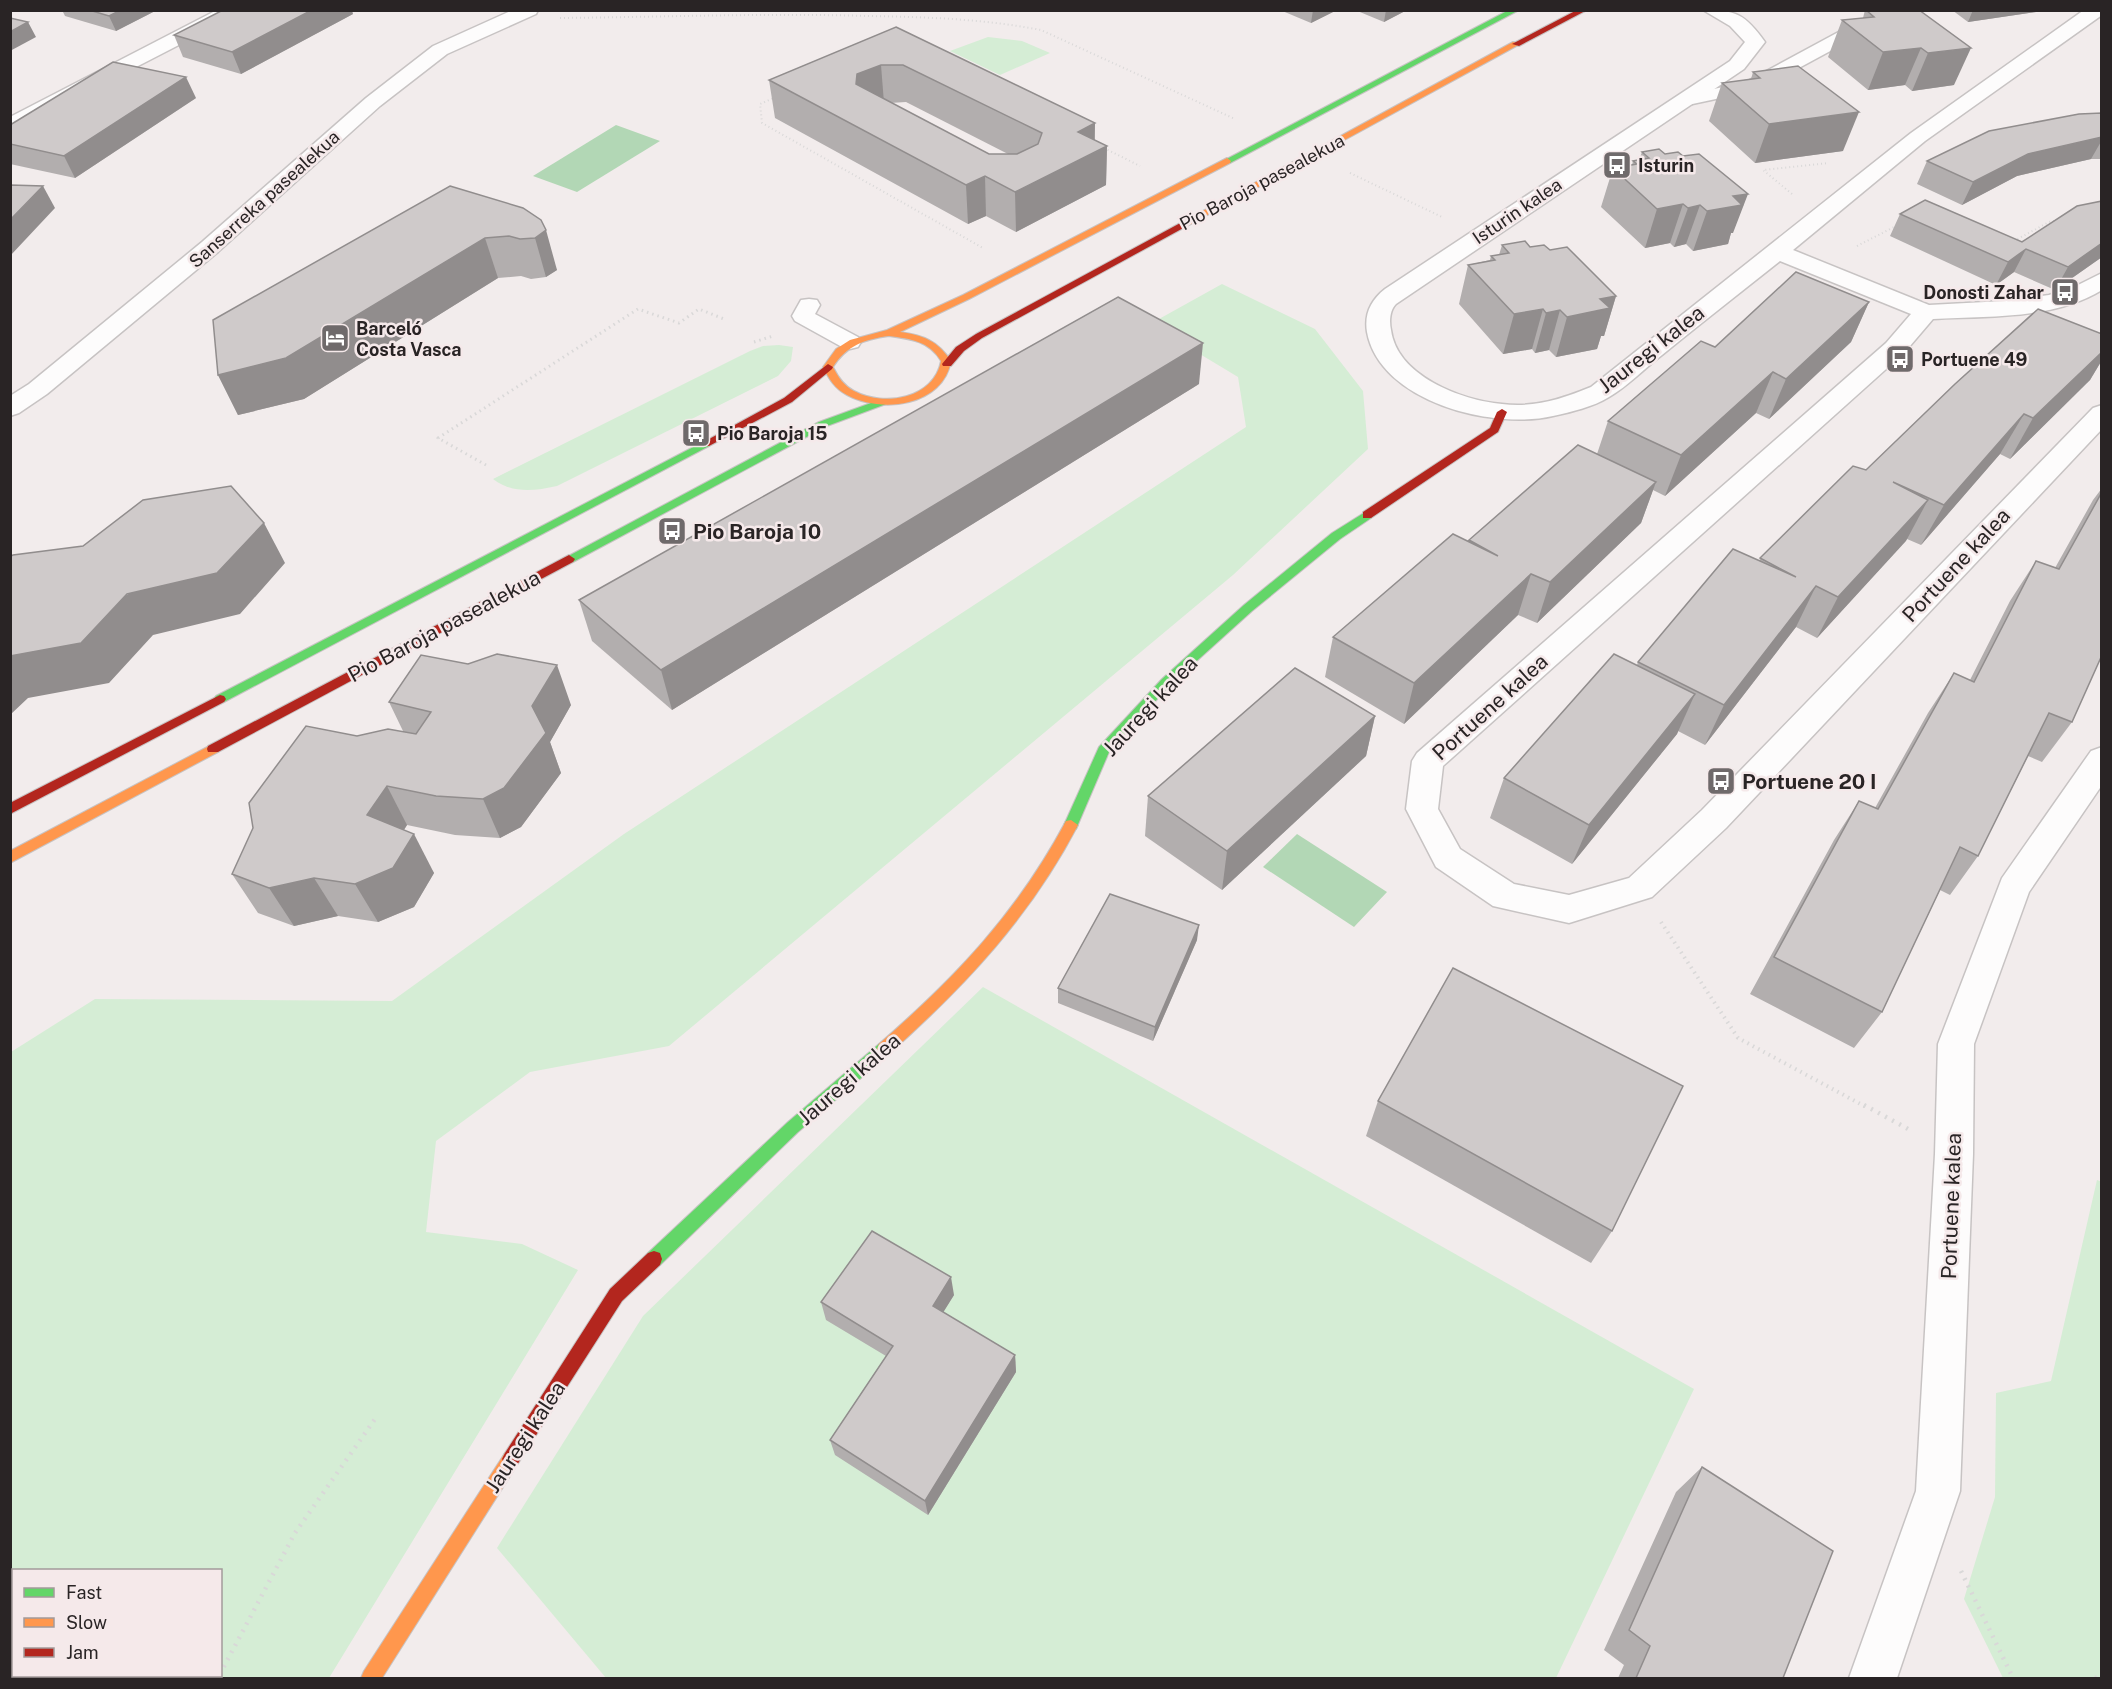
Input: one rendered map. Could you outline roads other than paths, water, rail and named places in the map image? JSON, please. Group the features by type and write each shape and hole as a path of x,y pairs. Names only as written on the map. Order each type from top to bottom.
{"main road":[{"name":"Pio Baroja pasealekua","path":"889,333 966,297 1516,10"},
{"name":"Pio Baroja pasealekua","path":"947,364 960,349 979,336 1584,10"},
{"path":"889,333 904,333 929,341 939,347 947,364 939,383 929,391 899,401 882,402 854,397 834,384 828,367 839,349 862,337 889,333"},
{"name":"Pio Baroja pasealekua","path":"10,809 788,400 828,367"},
{"name":"Pio Baroja pasealekua","path":"10,858 760,456 823,424 882,402"},
{"name":"Jauregi kalea","path":"371,1678 616,1294 793,1127 911,1026 983,952 1033,890 1063,839 1104,750 1166,682 1248,608 1336,536 1494,430 1502,412"}],"street":[{"path":"10,126 232,10"},
{"name":"Isturin kalea","path":"1502,412 1478,408 1447,397 1413,380 1386,355 1377,328 1383,303 1405,286 1737,65 1755,42 1747,29 1727,15 1712,10"},
{"name":"Sanserreka pasealekua","path":"10,408 38,389 210,248 373,102 440,50 528,11"},
{"name":"Jauregi kalea","path":"1502,412 1536,413 1571,405 1600,392 1918,137 2097,12"},
{"path":"1777,252 1926,312 2004,308 2052,302 2082,292 2102,280"},
{"name":"Portuene kalea","path":"1926,312 1895,348 1428,761 1422,809 1448,858 1505,896 1569,909 1640,888 1714,819 2090,423 2102,414"},
{"name":"Portuene kalea","path":"1873,1678 1938,1491 1954,1154 1956,1044 2014,887 2102,759"}],"lane":[{"path":"1683,101 1752,86 1852,32 1889,19 1894,10"},
{"path":"809,305 803,316 850,342"}],"place":[{"name":"Isturin","path":"1617,165"},
{"name":"Donosti Zahar","path":"2065,292"},
{"name":"Barceló Costa Vasca","path":"335,338"},
{"name":"Portuene 49","path":"1900,359"},
{"name":"Pio Baroja 15","path":"696,433"},
{"name":"Pio Baroja 10","path":"672,531"},
{"name":"Portuene 20 I","path":"1721,781"}]}
